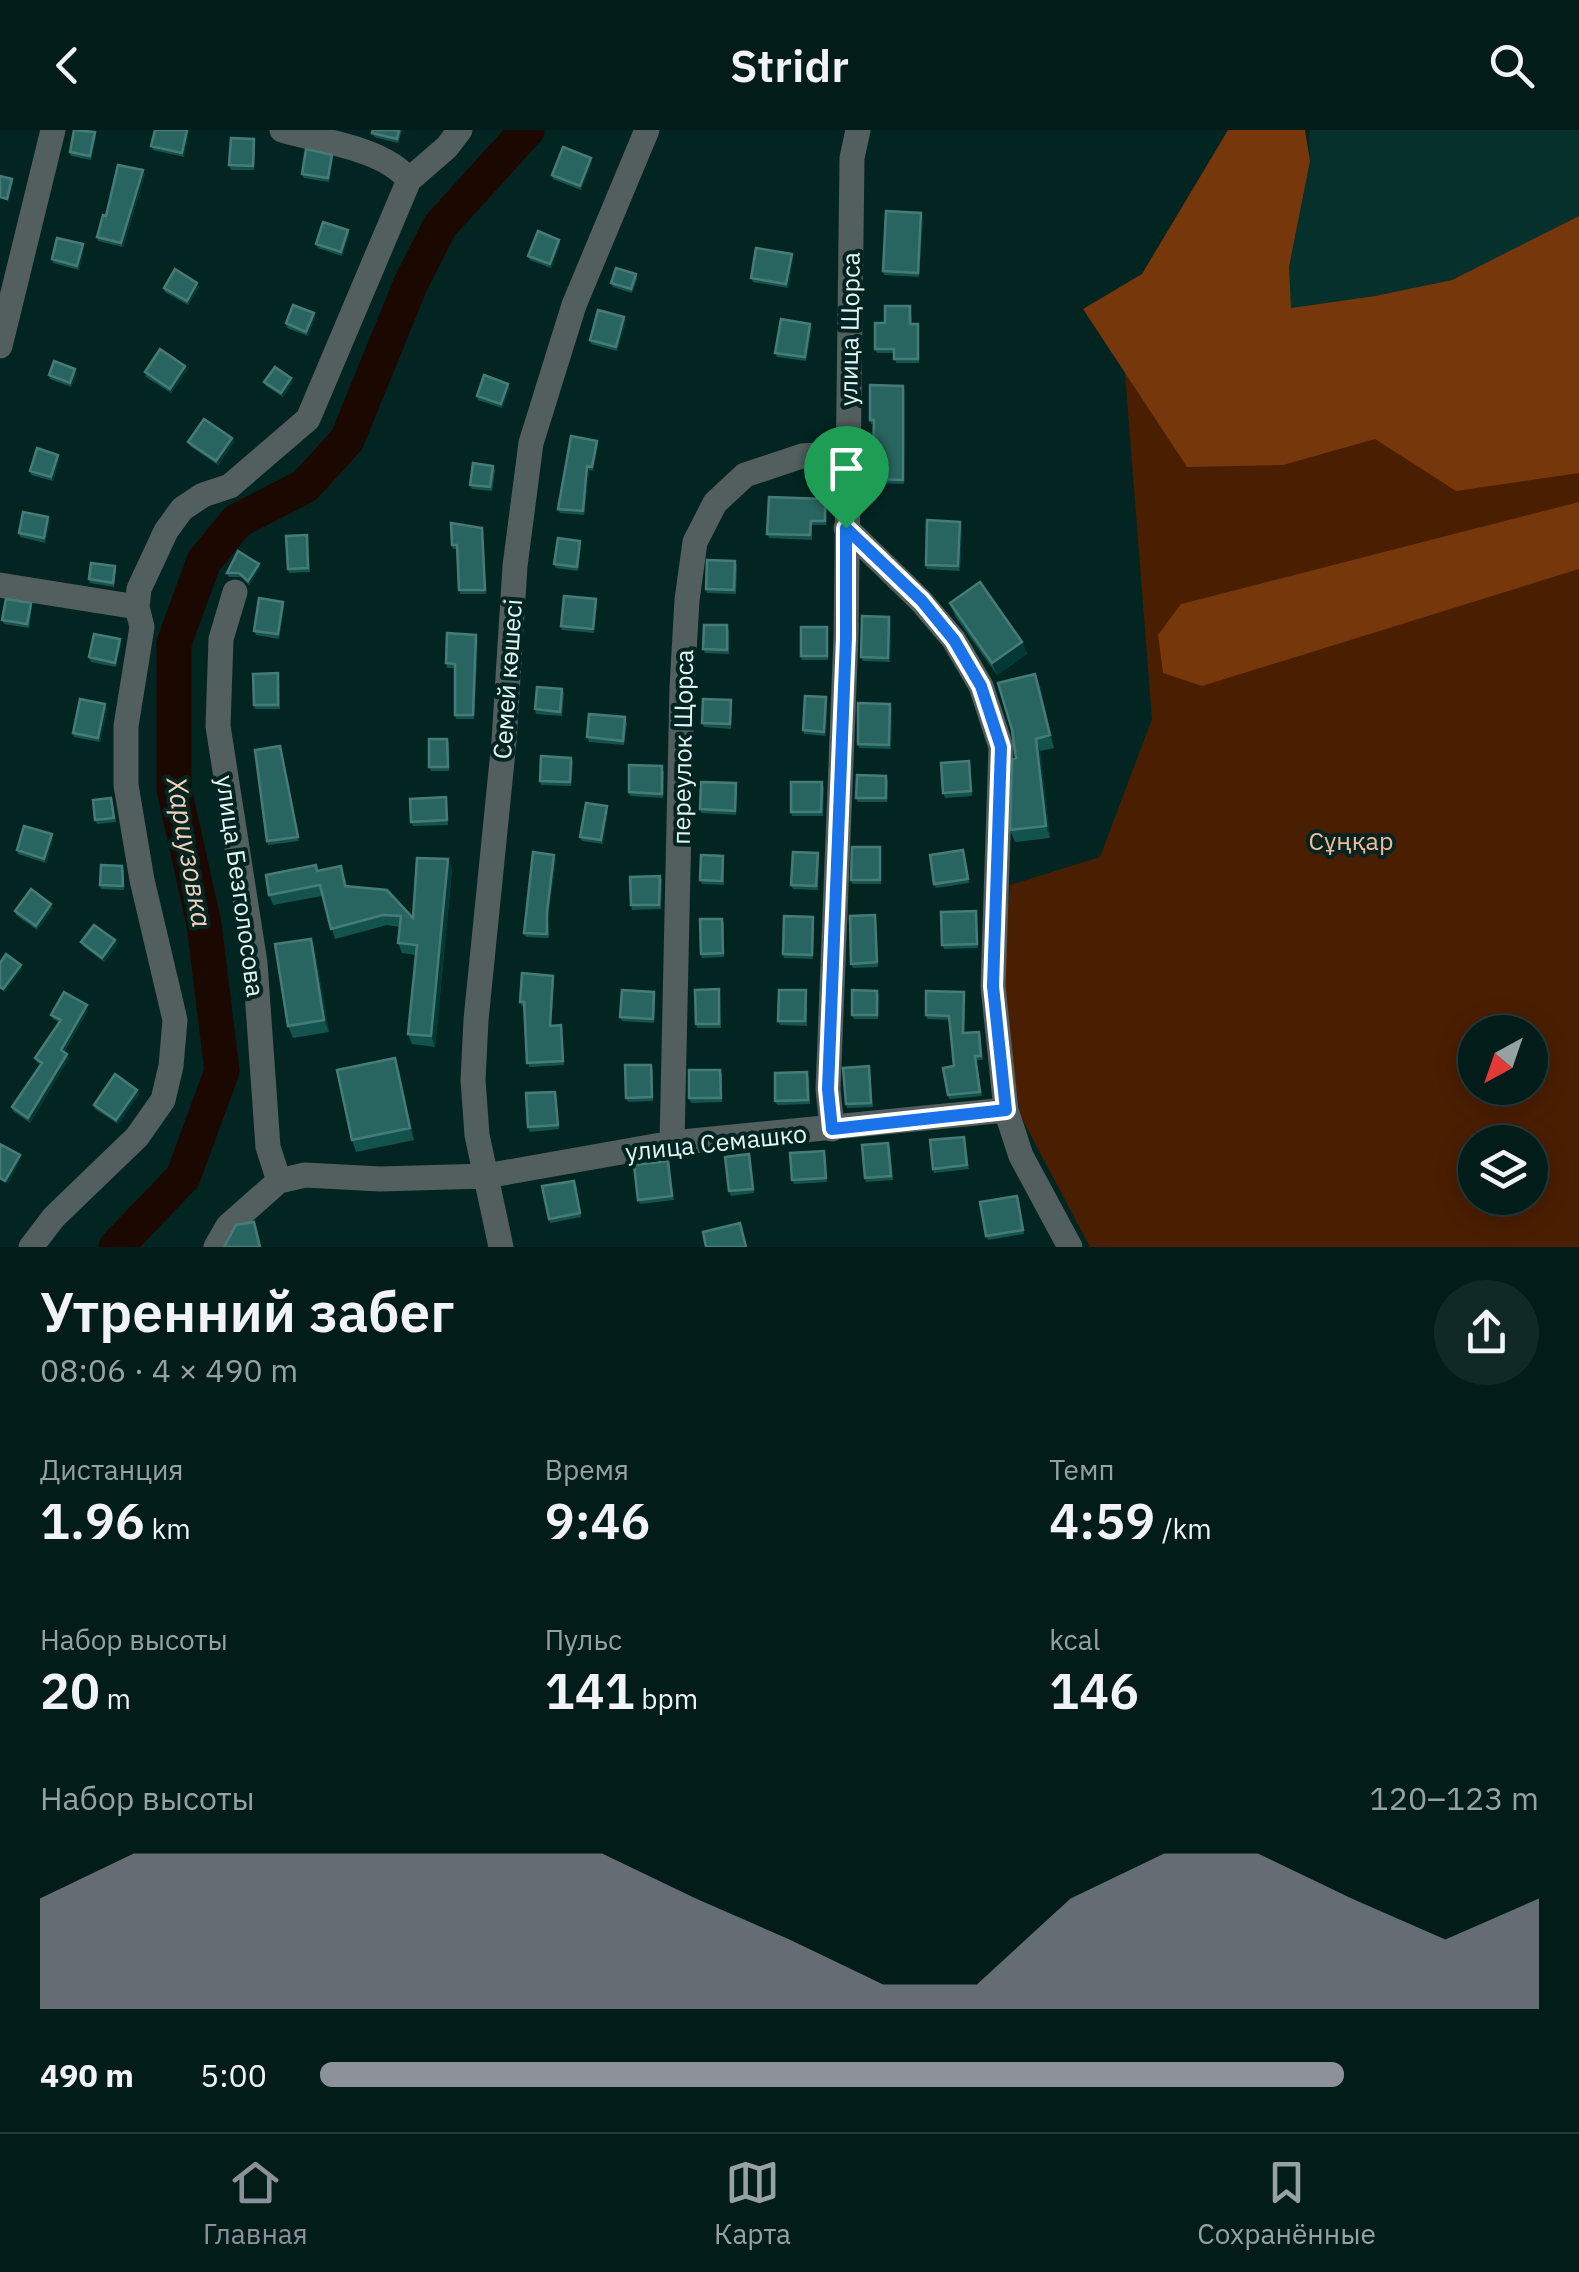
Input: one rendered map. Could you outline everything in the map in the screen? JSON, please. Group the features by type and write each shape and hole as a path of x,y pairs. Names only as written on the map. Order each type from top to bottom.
{"street":[{"path":"0,346 53,130"},
{"path":"282,130 384,158 400,168 408,180"},
{"path":"31,1247 54,1217 138,1137 163,1100 171,1066 174,1020 142,880 126,785 126,726 142,627 137,608 139,590 166,531 182,509 203,495 230,486 308,419 408,180 447,147 460,130"},
{"name":"Семей көшесі","path":"501,1247 478,1135 473,1080 504,742 515,566 531,443 574,305 647,130"},
{"name":"улица Щорса","path":"832,1129 828,1089 846,638 852,158 858,130"},
{"name":"переулок Щорса","path":"672,1143 682,687 687,600 696,542 716,504 745,475 802,456 848,452"},
{"path":"846,528 922,601 954,640 981,686 1001,747 993,986 1006,1110 1022,1156 1070,1247"},
{"path":"0,585 137,608"},
{"name":"улица Безголосова","path":"235,592 221,638 218,726 255,963 268,1147 279,1181"},
{"name":"улица Семашко","path":"486,1176 672,1143 1006,1110"},
{"path":"216,1247 228,1226 279,1181 305,1175 380,1179 486,1176"}],"shaded area":[{"path":"1228,130 1305,130 1310,161 1289,267 1291,308 1452,280 1579,216 1579,473 1456,491 1375,439 1283,465 1187,467 1083,309 1142,274"},
{"path":"1309,130 1579,130 1579,216 1452,280 1290,308 1289,267 1310,161"},
{"path":"1579,502 1579,569 1202,686 1163,673 1158,635 1181,604"}],"green space":[{"name":"Сұңқар","path":"1579,235 1579,1247 1090,1247 1020,1115 1001,983 1010,885 1100,857 1152,719 1122,335 1458,296"}],"building":[{"path":"74,130 95,132 90,156 70,152"},
{"path":"155,130 187,130 182,153 151,146"},
{"path":"399,130 397,139 372,133"},
{"path":"231,138 254,139 253,166 229,165"},
{"path":"563,147 591,158 580,186 552,175"},
{"path":"306,149 332,155 328,178 302,174"},
{"path":"118,165 143,170 121,243 97,237"},
{"path":"0,176 12,179 7,199 0,197"},
{"path":"886,211 921,213 918,273 883,271"},
{"path":"323,222 348,230 341,252 316,244"},
{"path":"538,231 559,240 550,264 528,256"},
{"path":"57,238 83,244 77,266 52,259"},
{"path":"756,248 792,254 786,284 751,278"},
{"path":"616,268 636,274 631,289 611,283"},
{"path":"175,269 197,283 187,301 164,288"},
{"path":"293,305 314,313 306,332 286,323"},
{"path":"885,306 910,306 910,324 918,324 918,359 894,359 894,349 875,349 875,323 885,323"},
{"path":"598,310 624,317 616,347 590,340"},
{"path":"781,319 810,324 805,357 775,353"},
{"path":"160,349 185,366 170,389 145,372"},
{"path":"54,361 75,369 70,383 49,375"},
{"path":"275,367 291,378 281,393 264,382"},
{"path":"484,375 508,384 501,404 477,396"},
{"path":"870,385 903,386 903,480 872,479 874,420 870,420"},
{"path":"204,419 232,438 216,461 188,442"},
{"path":"571,436 597,441 592,467 587,466 583,511 558,509"},
{"path":"37,448 58,455 51,477 30,471"},
{"path":"473,463 493,466 490,487 470,485"},
{"path":"769,497 825,499 825,521 811,521 810,535 767,534"},
{"path":"23,512 48,517 44,538 19,533"},
{"path":"927,520 960,522 958,566 926,565"},
{"path":"451,523 482,528 485,590 459,590 457,545 452,545"},
{"path":"307,535 308,568 288,569 286,536"},
{"path":"558,538 580,541 577,567 554,564"},
{"path":"238,551 259,564 248,581 239,573 227,573"},
{"path":"707,560 735,561 734,590 706,589"},
{"path":"91,563 115,566 113,583 89,579"},
{"path":"980,582 1022,642 992,663 950,603"},
{"path":"564,596 596,599 593,629 561,626"},
{"path":"259,598 283,602 278,634 254,631"},
{"path":"6,599 31,603 27,624 2,620"},
{"path":"862,616 889,617 888,658 861,657"},
{"path":"704,625 727,625 727,650 703,649"},
{"path":"801,627 827,627 827,656 801,656"},
{"path":"447,633 476,635 473,715 455,715 455,664 446,663"},
{"path":"94,634 120,639 115,663 89,657"},
{"path":"278,673 278,705 254,705 253,674"},
{"path":"1035,674 1050,735 1036,739 1046,826 1010,830 1012,759 1016,758 998,683"},
{"path":"537,687 562,689 560,712 535,709"},
{"path":"805,696 826,697 824,732 803,730"},
{"path":"80,699 105,704 98,738 73,733"},
{"path":"703,699 731,700 730,724 702,723"},
{"path":"858,703 890,704 889,745 858,744"},
{"path":"589,714 625,717 623,741 587,737"},
{"path":"429,739 447,739 448,767 429,767"},
{"path":"280,746 298,837 267,841 255,750"},
{"path":"541,756 571,758 570,782 540,781"},
{"path":"969,761 971,791 943,793 941,763"},
{"path":"629,765 662,766 662,794 629,792"},
{"path":"857,775 886,776 886,798 856,798"},
{"path":"701,782 736,783 735,811 700,809"},
{"path":"791,782 822,782 821,812 791,812"},
{"path":"446,797 447,820 411,822 410,799"},
{"path":"111,798 114,818 95,820 93,800"},
{"path":"586,803 607,806 601,840 580,837"},
{"path":"24,826 52,834 44,859 17,850"},
{"path":"852,847 880,847 880,880 851,880"},
{"path":"963,850 968,879 934,884 930,855"},
{"path":"533,852 554,855 547,934 524,933"},
{"path":"793,852 818,853 816,886 791,885"},
{"path":"701,855 723,856 722,881 700,880"},
{"path":"417,858 448,859 431,1036 408,1034 417,945 398,943 401,916 383,915 331,929 320,885 269,895 266,875 316,865 317,871 341,866 345,886 387,890 413,918"},
{"path":"101,865 122,866 123,886 100,885"},
{"path":"660,876 659,905 631,905 630,877"},
{"path":"31,889 51,904 36,926 15,911"},
{"path":"976,911 977,944 942,945 941,912"},
{"path":"875,915 877,962 851,964 850,916"},
{"path":"784,916 813,917 812,955 783,954"},
{"path":"700,919 722,919 723,953 701,954"},
{"path":"94,925 115,940 102,958 81,942"},
{"path":"311,939 324,1020 288,1026 275,944"},
{"path":"6,954 21,965 3,989 0,963"},
{"path":"522,973 553,976 550,1026 561,1025 563,1061 527,1063 524,1002 520,1002"},
{"path":"719,989 719,1024 696,1024 695,990"},
{"path":"622,990 654,992 653,1019 620,1017"},
{"path":"779,990 806,990 805,1021 778,1021"},
{"path":"852,990 877,991 877,1015 852,1015"},
{"path":"926,991 964,992 963,1033 979,1032 981,1056 975,1056 980,1092 948,1095 943,1068 954,1066 949,1016 926,1015"},
{"path":"64,992 87,1005 61,1050 67,1054 28,1118 12,1107 42,1063 35,1058 61,1020 51,1015"},
{"path":"395,1058 410,1128 352,1140 337,1070"},
{"path":"625,1065 651,1065 652,1097 626,1098"},
{"path":"869,1066 871,1103 846,1104 843,1068"},
{"path":"689,1070 720,1070 721,1098 689,1098"},
{"path":"807,1072 808,1100 775,1101 775,1073"},
{"path":"115,1074 137,1090 116,1120 94,1105"},
{"path":"555,1092 558,1125 528,1127 526,1093"},
{"path":"964,1137 967,1165 933,1169 930,1140"},
{"path":"888,1143 891,1176 865,1178 862,1145"},
{"path":"0,1144 20,1155 5,1181 0,1178"},
{"path":"824,1151 826,1178 792,1180 790,1153"},
{"path":"749,1154 753,1189 729,1191 725,1157"},
{"path":"668,1161 672,1196 638,1200 634,1165"},
{"path":"574,1181 580,1213 549,1219 542,1186"},
{"path":"1017,1196 1023,1230 986,1236 980,1202"},
{"path":"254,1222 260,1247 224,1247 236,1225"},
{"path":"740,1223 746,1247 706,1247 703,1232"}],"waterway":[{"name":"Хариузовка","path":"116,1247 183,1177 222,1071 204,924 174,789 174,643 204,561 237,521 305,486 347,440 411,283 440,226 527,130"}],"route":[{"path":"846,528 922,601 954,640 981,686 1001,747 993,986 1006,1110 832,1129 828,1089 846,638 846,528"}]}
